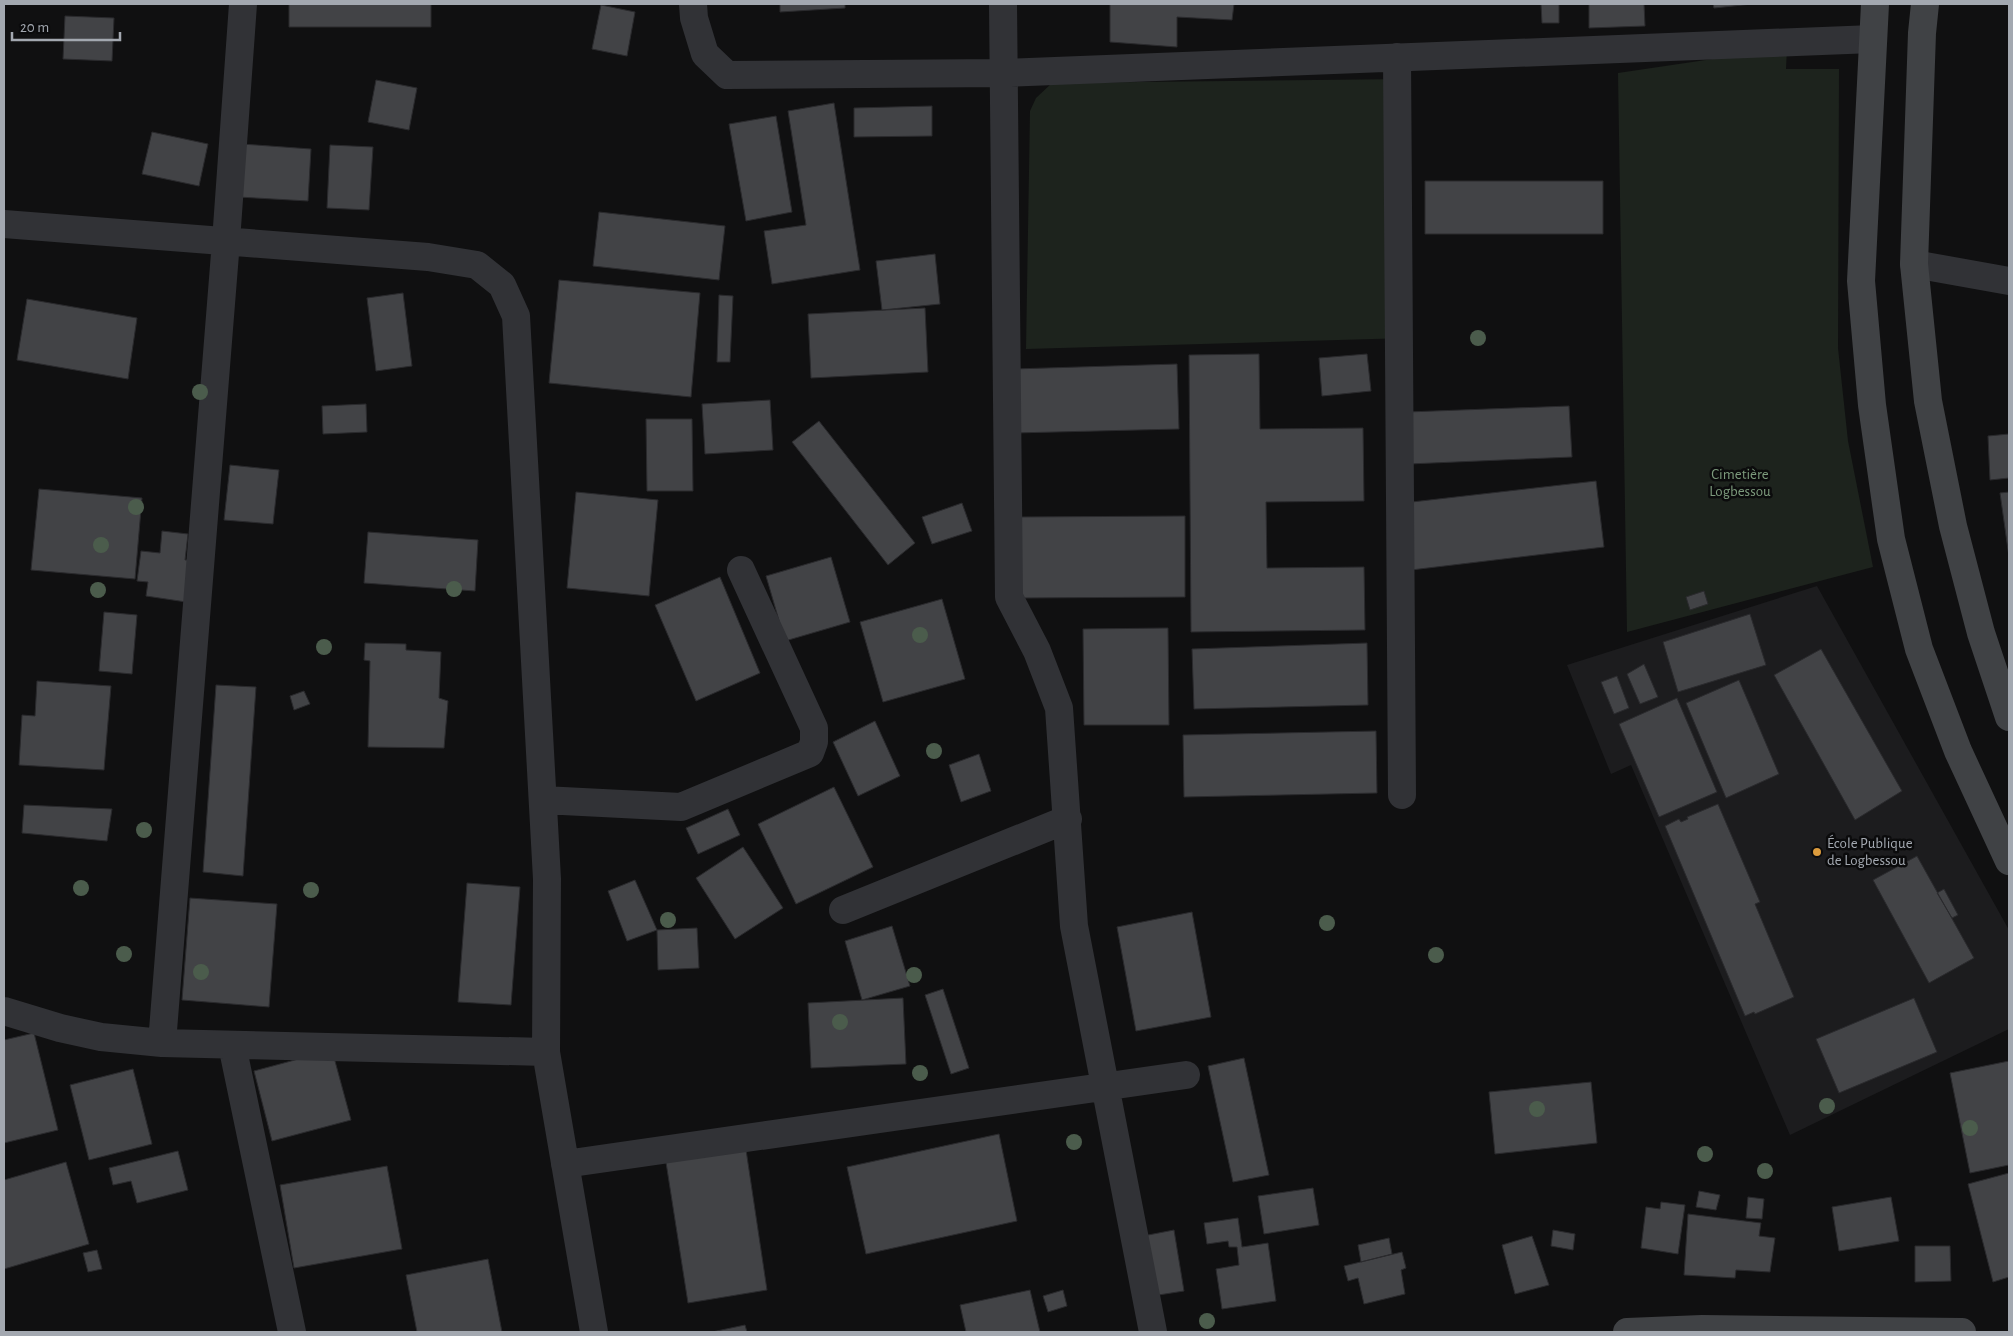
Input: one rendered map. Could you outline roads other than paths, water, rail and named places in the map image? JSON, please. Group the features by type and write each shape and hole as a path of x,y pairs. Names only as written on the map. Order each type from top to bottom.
{"main road":[{"path":"1875,4 1862,281 1872,405 1891,539 1919,650 1958,751 2009,861"},
{"path":"1925,4 1922,33 1914,264 1928,401 1953,526 1981,633 2009,718"},
{"path":"1627,1332 1702,1329 1962,1332"}],"street":[{"path":"162,1043 226,241 242,4"},
{"path":"693,4 694,18 705,54 727,75 1003,73 1873,39"},
{"path":"1003,4 1009,597 1037,652 1059,708 1074,926 1153,1332"},
{"path":"1397,57 1402,795"},
{"path":"4,224 428,257 477,265 502,285 516,316 547,879 546,1052 594,1332"},
{"path":"1914,264 2009,281"},
{"path":"543,800 681,807 810,753 814,742 814,728 740,570"},
{"path":"843,910 1068,819"},
{"path":"4,1011 60,1028 102,1037 162,1043 546,1052"},
{"path":"232,1044 292,1332"},
{"path":"565,1164 1186,1075"}],"place":[{"name":"École Publique de Logbessou","path":"1817,852"}],"park label":[{"name":"Cimetière Logbessou","path":"1740,482"}]}
